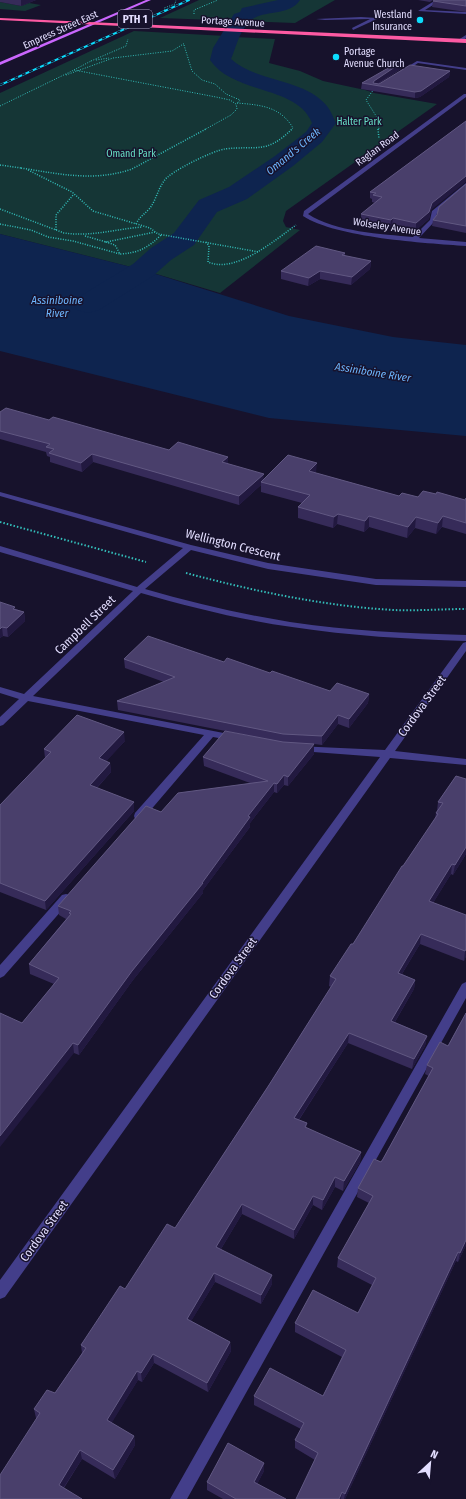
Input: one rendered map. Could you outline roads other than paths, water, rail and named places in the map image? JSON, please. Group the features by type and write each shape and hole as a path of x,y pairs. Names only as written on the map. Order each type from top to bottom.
{"highway":[{"name":"Portage Avenue","path":"93,17 382,31"},
{"name":"Portage Avenue","path":"0,19 466,41"},
{"path":"458,34 466,35"}],"main road":[{"name":"Empress Street East","path":"0,60 140,0"},
{"name":"Empress Street East","path":"0,64 149,0"}],"street":[{"path":"439,0 420,11 466,13"},
{"path":"318,19 346,20 351,17 391,19"},
{"path":"353,29 376,18"},
{"path":"460,41 466,35"},
{"path":"376,88 417,62 466,69"},
{"name":"Raglan Road","path":"307,219 304,216 306,212 466,95"},
{"path":"414,240 433,220 434,212 466,185"},
{"name":"Wolseley Avenue","path":"307,219 331,226 414,240 466,244"},
{"name":"Wellington Crescent","path":"0,494 189,547 260,565 327,576 397,583 466,584"},
{"name":"Campbell Street","path":"0,723 139,590 189,547"},
{"path":"0,549 139,590 235,614 319,628 408,636 466,638"},
{"name":"Cordova Street","path":"0,1292 466,645"},
{"path":"0,690 26,698 247,740"},
{"path":"132,823 212,733"},
{"path":"290,747 388,754 466,762"},
{"path":"0,973 74,889"},
{"path":"178,1499 466,987"}],"water":[{"name":"Assiniboine River","path":"0,234 143,270 289,316 393,337 466,345 466,436 269,418 0,351"}],"waterway":[{"name":"Omand's Creek","path":"88,304 143,270 161,254 184,239 208,206 238,193 284,161 314,137 324,123 319,111 308,101 294,94 245,77 231,70 220,60 223,53 223,48 241,18 248,15 249,12 281,6 291,0"}],"railway":[{"path":"0,85 189,0"}],"place":[{"name":"Westland Insurance","path":"420,20"},
{"name":"Portage Avenue Church","path":"336,57"}],"park label":[{"name":"Halter Park","path":"359,121"},
{"name":"Omand Park","path":"131,153"}]}
